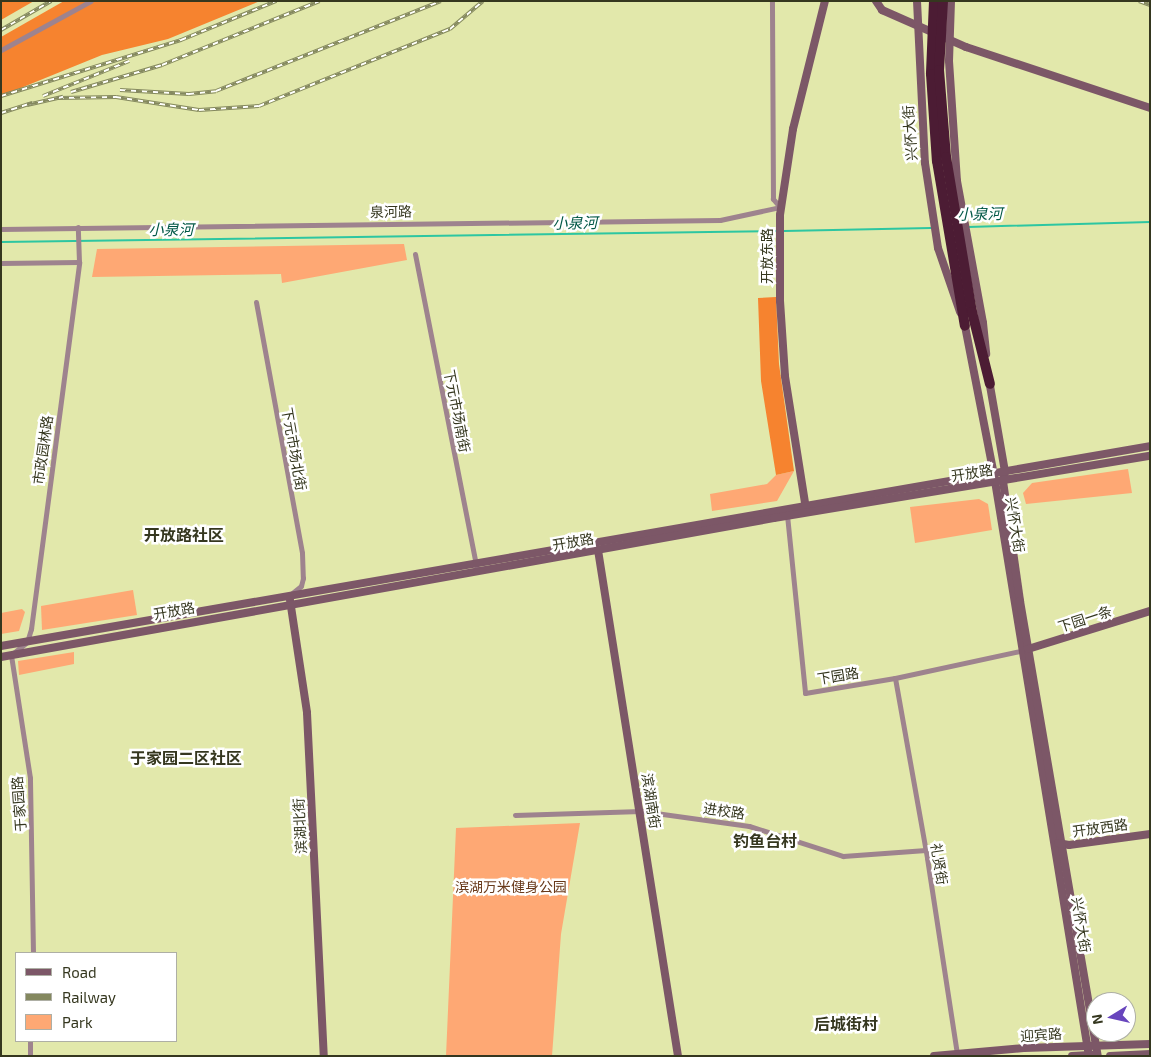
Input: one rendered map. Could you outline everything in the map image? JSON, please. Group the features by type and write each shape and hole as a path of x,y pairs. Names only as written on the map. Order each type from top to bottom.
{"highway":[{"path":"934,1 930,74 937,161 965,326"},
{"path":"943,1 939,70 946,157 972,312 990,384"}],"main road":[{"name":"开放东路","path":"807,514 785,376 779,240 780,207 793,129 825,1"},
{"path":"876,1 882,10 966,47 1150,108"},
{"name":"兴怀大街","path":"917,1 926,172 938,248 965,326 999,477"},
{"name":"兴怀大街","path":"951,1 949,61 957,180 983,323 999,477 1025,650 1092,1046 1098,1056"},
{"name":"开放路","path":"1,657 787,516 807,514 1150,446"},
{"name":"开放路","path":"1,646 805,504 1150,456"},
{"name":"滨湖南街","path":"598,550 641,811 678,1056"},
{"name":"滨湖北街","path":"290,595 307,713 324,1056"},
{"name":"下园一条","path":"1025,650 1150,611"},
{"name":"开放西路","path":"1058,843 1150,834"},
{"name":"迎宾路","path":"934,1056 1150,1044"},
{"name":"兴怀大街","path":"1089,1056 1092,1046"},
{"path":"1110,1056 1150,1054"},
{"name":"迎宾路","path":"1072,1056 1103,1056"}],"street":[{"path":"1,50 91,1"},
{"path":"772,1 774,199 780,207"},
{"name":"泉河路","path":"1,230 78,227 720,220 780,207"},
{"name":"市政园林路","path":"27,642 79,262 78,227"},
{"name":"下元市场南街","path":"415,254 477,572"},
{"path":"1,263 79,262"},
{"name":"下元市场北街","path":"256,302 302,553 303,578 301,586 290,595"},
{"name":"下园路","path":"787,507 805,693 895,678 1025,650"},
{"path":"11,655 27,642"},
{"name":"于家园路","path":"11,655 30,778 33,952"},
{"name":"礼贤街","path":"895,678 926,850 957,1054"},
{"name":"进校路","path":"514,815 641,811 749,826 843,856 926,850"},
{"path":"30,1042 30,1056"}],"green space":[{"path":"404,244 407,260 282,283 281,274 92,277 97,249"},
{"path":"1128,469 1132,493 1026,504 1023,493 1032,483"},
{"path":"794,471 777,501 712,511 710,494 767,484 776,475"},
{"path":"979,499 988,504 992,530 915,543 910,507"},
{"path":"133,590 137,615 42,630 41,606"},
{"path":"22,609 25,612 19,631 1,634 1,613"},
{"path":"74,652 74,664 19,675 18,661"},
{"name":"滨湖万米健身公园","path":"580,823 561,934 552,1056 446,1056 456,828"}],"shaded area":[{"path":"1,1 34,1 1,20"},
{"path":"64,1 260,1 168,39 102,55 1,96 1,37"},
{"path":"776,297 779,364 794,471 776,475 761,381 758,298"}],"waterway":[{"name":"小泉河","path":"968,227 1150,222"},
{"name":"小泉河","path":"784,231 931,228"},
{"name":"小泉河","path":"1,242 779,231"}],"railway":[{"path":"1,30 51,1"},
{"path":"1,96 181,40 276,1"},
{"path":"71,92 162,65 320,1"},
{"path":"120,90 189,94 216,91 441,1"},
{"path":"58,98 116,97 199,110 259,106 450,29 483,1"},
{"path":"1139,1 1150,5"},
{"path":"43,96 129,61"},
{"path":"27,105 63,97"},
{"path":"1,113 32,103"}],"district":[{"name":"开放路社区","path":"184,535"},
{"name":"于家园二区社区","path":"186,758"},
{"name":"钓鱼台村","path":"765,841"},
{"name":"后城街村","path":"846,1024"}]}
